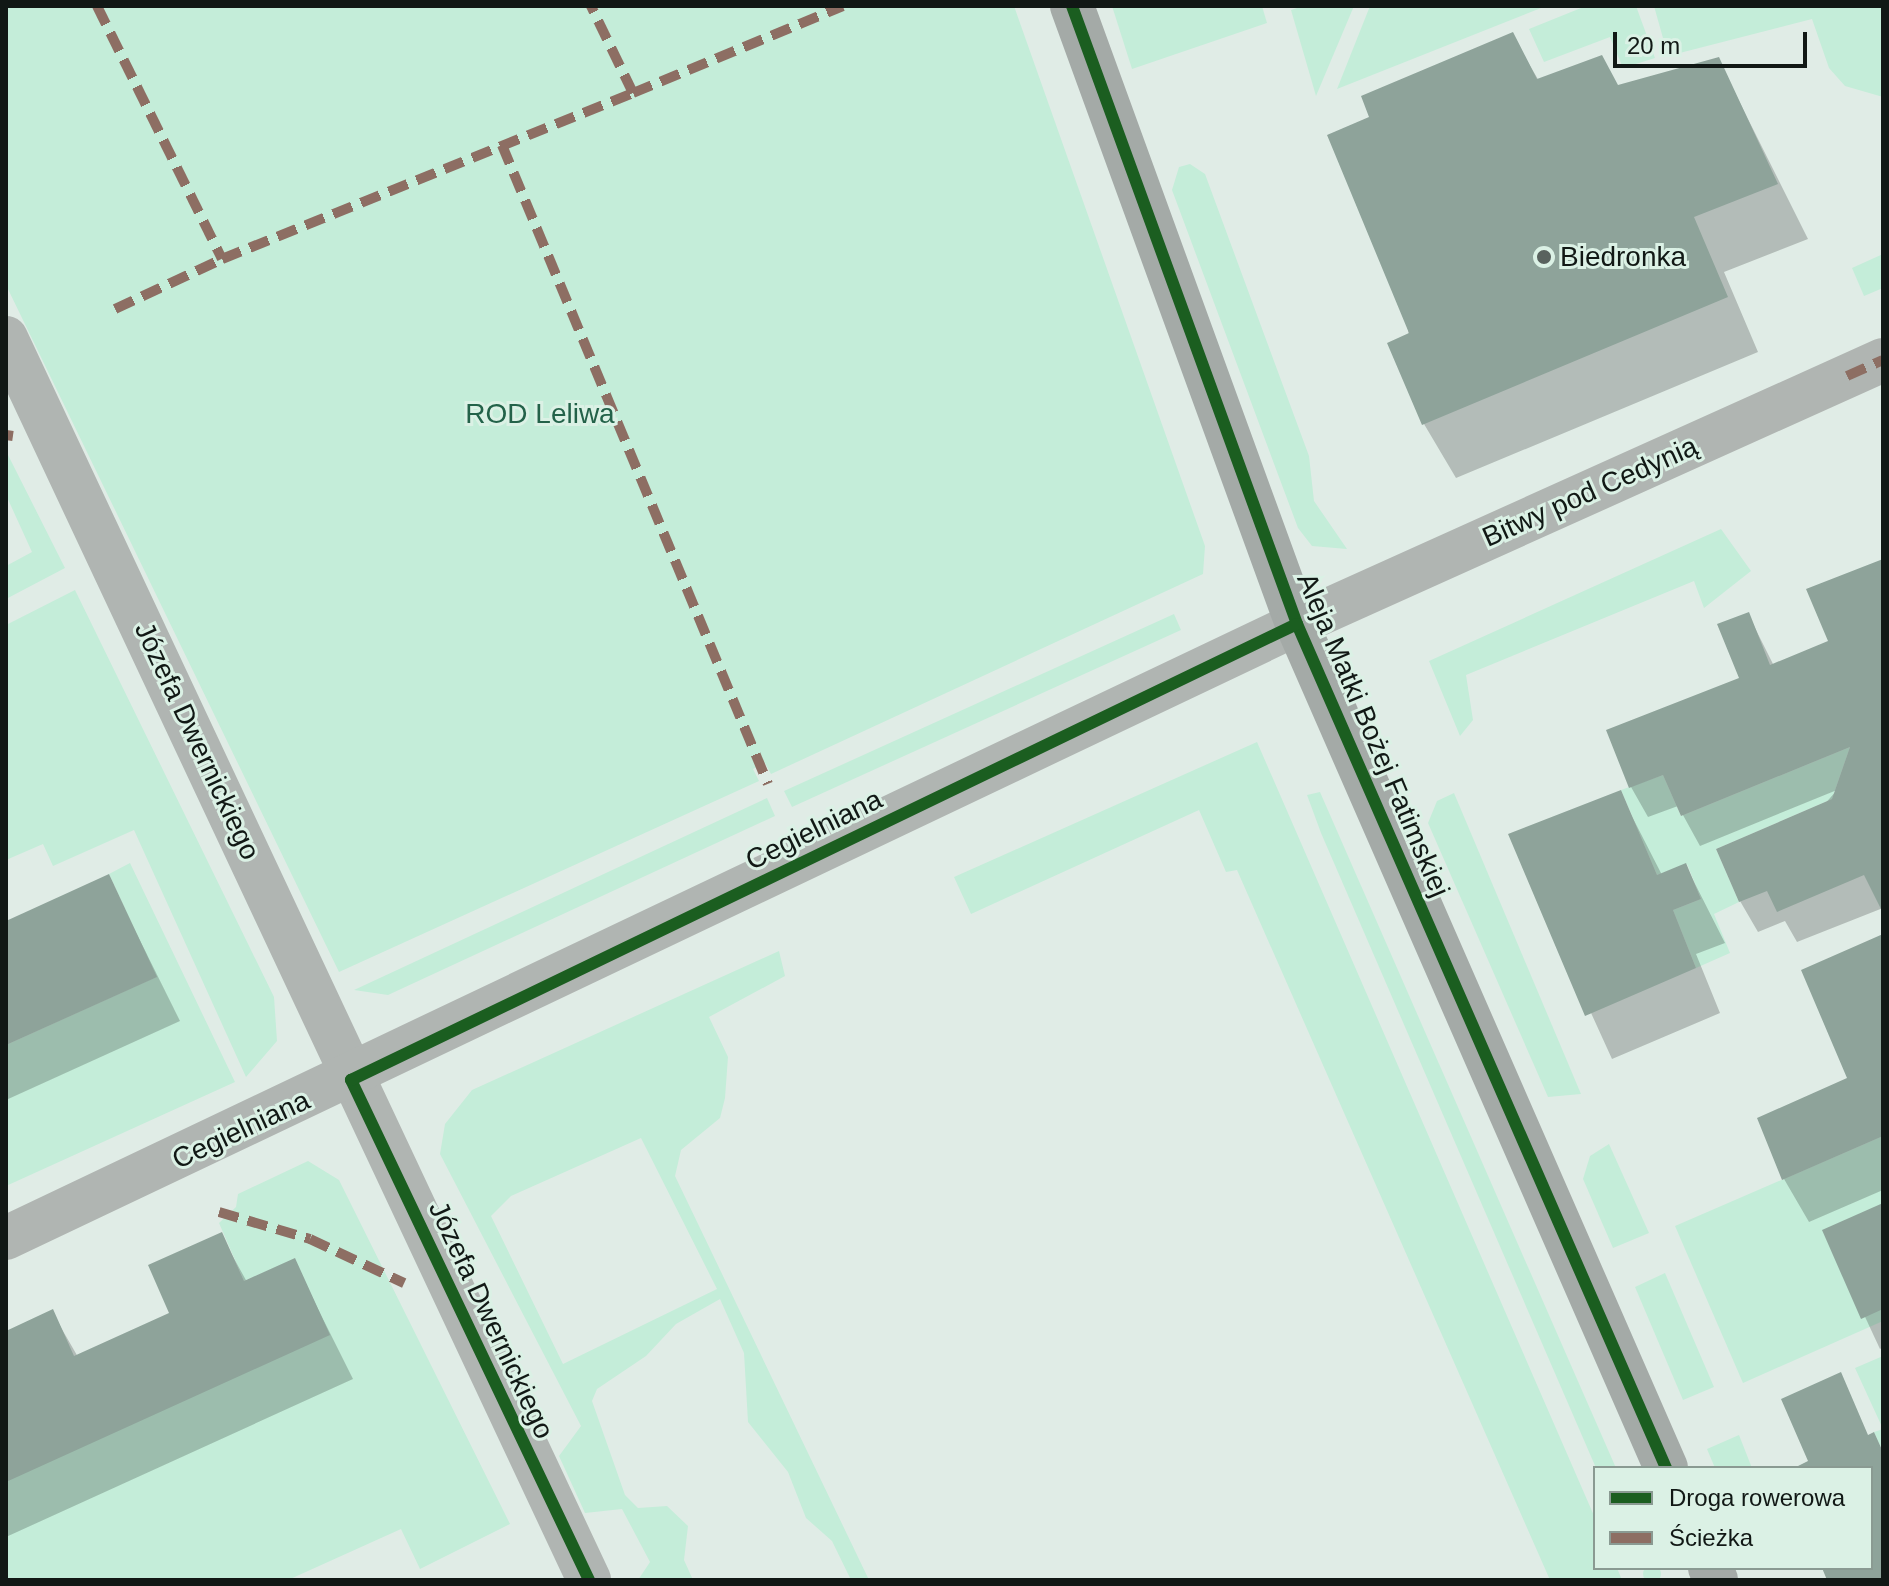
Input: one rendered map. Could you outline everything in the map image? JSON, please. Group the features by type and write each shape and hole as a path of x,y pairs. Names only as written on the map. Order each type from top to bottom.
{"street":[{"name":"Aleja Matki Bożej Fatimskiej","path":"1072,6 1297,624 1665,1466"},
{"name":"Józefa Dwernickiego","path":"6,338 351,1080 589,1580"},
{"name":"Bitwy pod Cedynią","path":"1297,624 1883,360"},
{"name":"Cegielniana","path":"6,1238 351,1080 1297,624"}],"green space":[{"name":"ROD Leliwa","path":"6,6 1014,6 1205,546 1203,574 771,774 765,763 753,769 759,781 339,972 6,285"},
{"path":"1112,6 1262,6 1267,23 1132,69"},
{"path":"1303,6 1354,6 1316,96 1291,10"},
{"path":"1370,6 1546,6 1337,89"},
{"path":"1586,6 1636,6 1655,58 1623,68 1610,37 1544,62 1529,29"},
{"path":"1654,6 1883,6 1883,97 1845,86 1829,68 1812,19 1668,56"},
{"path":"1190,164 1205,174 1309,456 1314,501 1347,549 1312,546 1298,528 1172,190 1179,167"},
{"path":"1883,254 1883,288 1864,296 1852,268"},
{"path":"6,451 65,568 6,599 6,566 32,552 6,495"},
{"path":"1721,529 1751,571 1704,608 1694,581 1466,675 1473,720 1460,736 1429,661"},
{"path":"75,590 274,997 277,1041 246,1077 134,830 53,866 43,844 6,860 6,625"},
{"path":"1174,614 1181,630 792,807 784,791"},
{"path":"1257,742 1593,1513 1593,1570 1618,1570 1622,1580 1550,1580 1237,870 1226,872 1199,810 971,914 954,877"},
{"path":"1850,747 1832,799 1716,849 1739,902 1714,914 1730,953 1696,968 1673,910 1701,899 1687,864 1657,875 1621,790 1663,775 1681,816"},
{"path":"1320,792 1615,1466 1595,1466 1307,795"},
{"path":"1454,793 1581,1094 1548,1097 1428,823 1437,801"},
{"path":"767,798 775,816 388,995 354,990"},
{"path":"130,863 235,1082 6,1186 6,1045 156,977 109,874"},
{"path":"779,951 785,976 709,1017 728,1057 725,1098 720,1118 681,1150 675,1176 869,1580 851,1580 832,1541 806,1518 788,1472 748,1422 744,1353 720,1299 676,1324 646,1356 597,1389 592,1401 625,1495 638,1508 667,1506 688,1526 684,1560 693,1580 638,1580 650,1562 622,1509 585,1513 559,1456 581,1426 440,1154 445,1124 472,1090","holes":["641,1138 717,1289 563,1364 491,1216 511,1196"]},
{"path":"1883,1136 1883,1321 1743,1383 1675,1226"},
{"path":"1609,1144 1649,1233 1613,1248 1583,1179 1590,1156"},
{"path":"308,1161 339,1180 510,1524 420,1569 401,1529 288,1580 6,1580 6,1482 295,1259 244,1281 219,1223 236,1207 238,1194"},
{"path":"1665,1273 1714,1387 1683,1400 1635,1287"},
{"path":"1883,1356 1883,1429 1855,1368"},
{"path":"1883,1429 1883,1452 1874,1432"},
{"path":"1739,1435 1751,1466 1714,1466 1707,1449"},
{"path":"1645,1570 1660,1571 1658,1580 1652,1583 1643,1574"}],"building":[{"name":"Biedronka","path":"1513,32 1537,79 1602,55 1618,85 1719,57 1778,184 1694,217 1728,297 1422,425 1387,343 1409,333 1327,135 1369,117 1361,96"},
{"path":"1883,559 1883,913 1864,875 1777,912 1767,891 1739,902 1716,849 1832,799 1850,747 1681,816 1663,775 1629,788 1606,730 1739,678 1717,624 1749,612 1770,665 1828,641 1806,589"},
{"path":"1621,790 1657,875 1686,863 1701,899 1673,910 1696,968 1585,1016 1508,834"},
{"path":"109,874 157,977 6,1045 6,921"},
{"path":"1883,934 1883,1136 1782,1180 1757,1118 1847,1078 1801,970"},
{"path":"1883,1203 1883,1309 1861,1319 1822,1230"},
{"path":"222,1232 244,1281 295,1258 330,1335 6,1482 6,1331 53,1309 74,1356 169,1313 148,1265"},
{"path":"1841,1372 1868,1435 1874,1432 1883,1452 1883,1580 1827,1580 1823,1570 1873,1570 1873,1466 1798,1466 1808,1461 1781,1399"}],"marked path":[{"path":"97,6 222,259 633,93 591,6"},
{"path":"633,93 843,6"},
{"path":"502,145 768,784"},
{"path":"115,309 222,259"},
{"path":"1847,376 1883,360"},
{"path":"6,435 13,436"},
{"path":"219,1212 310,1239 404,1283"}],"cycle path":[{"path":"1072,6 1297,624 1665,1466"},
{"path":"589,1580 351,1080 1297,624"}],"place":[{"name":"Biedronka","path":"1544,257"}]}
